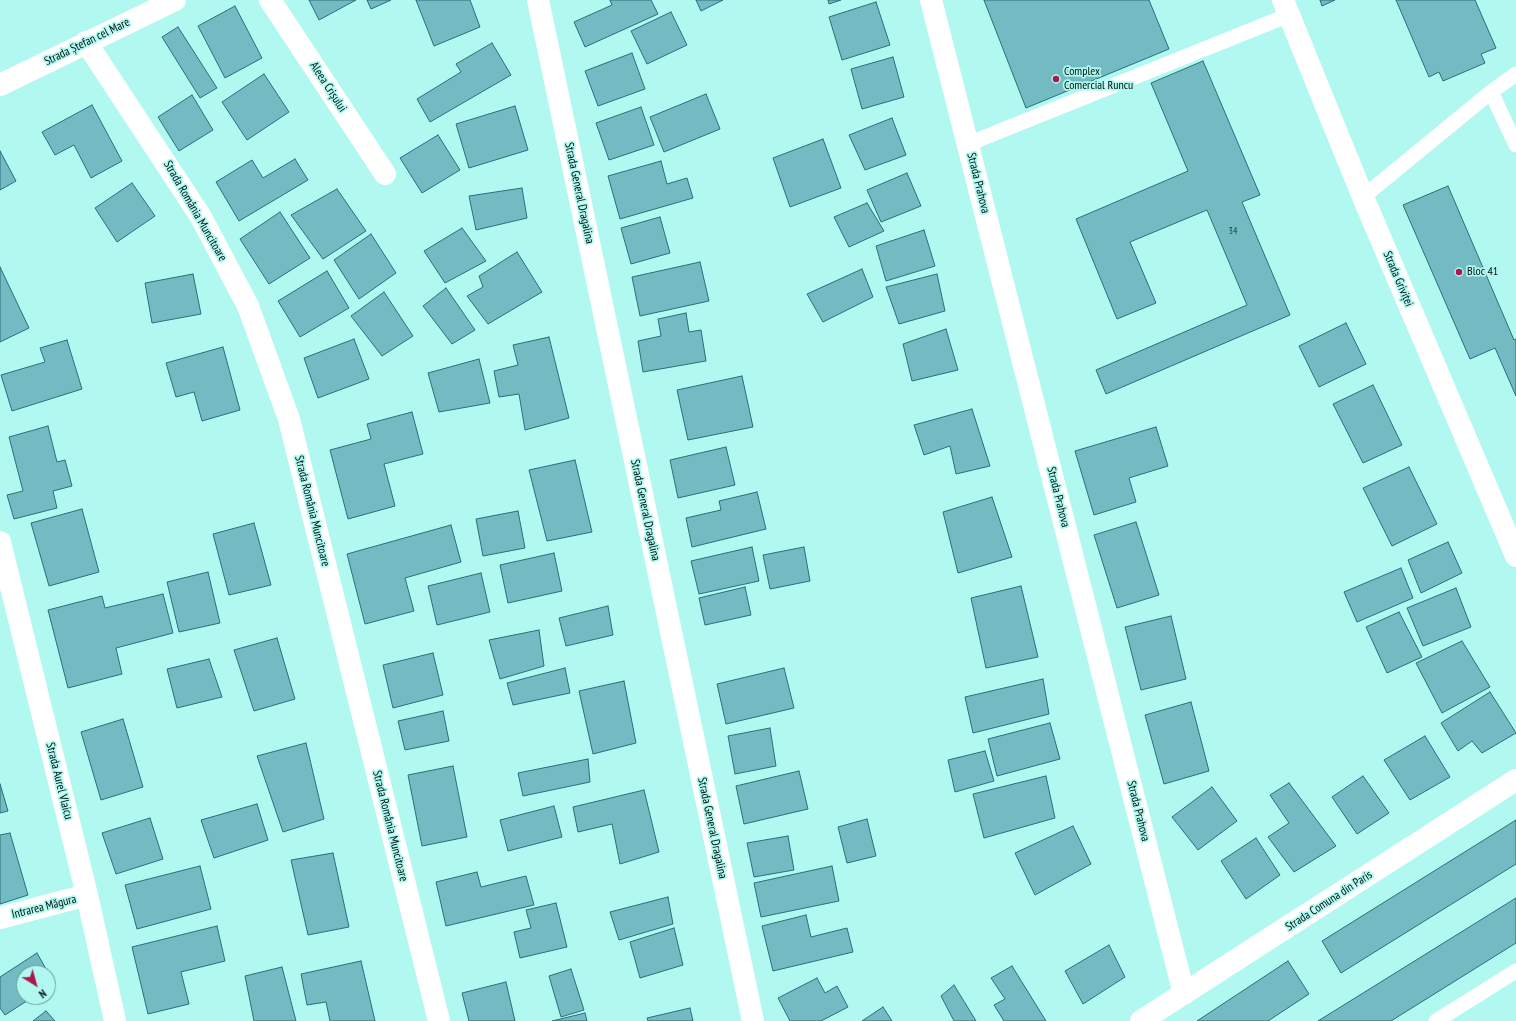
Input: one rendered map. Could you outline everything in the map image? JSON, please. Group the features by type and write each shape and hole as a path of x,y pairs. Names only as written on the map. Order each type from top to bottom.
{"street":[{"name":"Strada Ștefan cel Mare","path":"0,85 175,0"},
{"name":"Aleea Crișului","path":"270,0 385,174"},
{"name":"Strada General Dragalina","path":"538,0 753,1021"},
{"name":"Strada Prahova","path":"931,0 1184,994"},
{"name":"Strada Griviței","path":"1286,7 1363,197 1516,556"},
{"name":"Strada România Muncitoare","path":"86,42 201,217 248,306 291,426 439,1021"},
{"name":"Strada Aurel Vlaicu","path":"0,542 87,895 115,1021"},
{"name":"Strada Comuna din Paris","path":"1141,1021 1516,780"},
{"name":"Intrarea Măgura","path":"0,918 87,895"}],"lane":[{"path":"968,144 1286,7"},
{"path":"1363,197 1491,92 1516,74"},
{"path":"1491,92 1516,145"},
{"path":"1436,1021 1516,971"}],"building":[{"path":"309,0 356,0 319,20"},
{"path":"367,0 391,0 371,9"},
{"path":"416,0 470,0 480,27 434,46"},
{"path":"610,0 651,0 658,14 585,47 574,22 612,5"},
{"path":"696,0 723,0 701,11"},
{"path":"828,0 841,0 829,4"},
{"name":"Complex Comercial Runcu","path":"984,0 1149,0 1169,49 1026,108"},
{"path":"1320,0 1335,0 1322,6"},
{"path":"1396,0 1475,0 1496,48 1481,54 1485,63 1443,81 1439,72 1429,77"},
{"path":"876,2 890,45 842,60 829,17"},
{"path":"235,6 262,58 225,78 198,26"},
{"path":"671,12 687,45 647,64 631,31"},
{"path":"178,27 217,88 200,98 162,37"},
{"path":"492,43 511,75 430,122 417,99 461,72 456,64"},
{"path":"632,53 645,89 598,106 585,71"},
{"path":"893,57 904,97 862,109 851,69"},
{"path":"1203,61 1260,195 1242,202 1290,315 1106,394 1096,370 1247,305 1207,210 1130,242 1156,303 1117,319 1076,219 1188,171 1151,83"},
{"path":"264,74 289,112 247,140 222,102"},
{"path":"706,94 720,129 664,152 650,117"},
{"path":"192,95 213,130 179,151 158,117"},
{"path":"92,105 122,161 91,178 74,145 55,155 42,132"},
{"path":"515,106 528,150 469,168 456,124"},
{"path":"641,107 654,145 609,160 596,123"},
{"path":"892,118 906,155 865,170 849,135"},
{"path":"438,135 460,170 422,193 400,158"},
{"path":"823,139 841,188 790,207 773,158"},
{"path":"0,151 16,181 0,190"},
{"path":"295,159 308,180 239,221 216,182 252,160 263,178"},
{"path":"661,161 667,184 687,178 693,198 620,219 608,176"},
{"path":"907,173 921,206 881,222 867,190"},
{"path":"132,183 155,216 117,242 95,208"},
{"name":"Bloc 41","path":"1448,186 1514,340 1516,339 1516,396 1495,348 1470,359 1403,205"},
{"path":"522,188 527,218 476,230 469,196"},
{"path":"337,189 366,231 323,259 291,215"},
{"path":"867,203 884,231 849,247 834,217"},
{"path":"280,212 310,258 269,284 240,239"},
{"path":"660,217 670,253 631,264 621,228"},
{"path":"462,228 486,261 445,283 424,251"},
{"path":"924,230 935,266 886,281 876,246"},
{"path":"371,234 396,273 359,299 334,260"},
{"path":"517,252 542,292 488,324 467,296 483,287 479,276"},
{"path":"700,262 709,301 640,316 632,277"},
{"path":"0,267 29,328 0,342"},
{"path":"862,269 873,297 823,322 807,294"},
{"path":"327,271 349,308 300,337 278,301"},
{"path":"193,274 201,314 152,323 145,283"},
{"path":"937,274 945,311 899,324 886,287"},
{"path":"446,288 475,330 452,344 423,306"},
{"path":"384,292 413,336 382,356 351,316"},
{"path":"686,313 689,332 701,330 706,361 643,372 638,341 661,336 658,319"},
{"path":"1346,323 1366,364 1319,387 1299,346"},
{"path":"946,329 958,370 912,381 903,344"},
{"path":"549,337 569,418 525,430 519,394 499,397 494,371 518,365 513,345"},
{"path":"354,339 369,379 318,398 304,358"},
{"path":"67,340 82,389 12,411 1,375 45,362 40,348"},
{"path":"223,347 240,410 202,421 194,392 176,397 166,363"},
{"path":"479,359 490,403 439,412 428,373"},
{"path":"742,376 753,427 688,440 677,390"},
{"path":"1373,385 1402,445 1363,463 1333,404"},
{"path":"972,409 990,466 956,474 950,446 924,455 914,425"},
{"path":"412,412 423,454 384,464 395,506 348,519 330,450 371,439 367,424"},
{"path":"48,426 57,462 65,460 72,486 53,491 57,508 14,519 7,495 23,491 9,437"},
{"path":"1156,427 1168,466 1129,478 1136,502 1094,515 1075,451"},
{"path":"726,447 735,485 678,498 670,460"},
{"path":"575,460 592,532 547,541 529,470"},
{"path":"1409,467 1437,524 1392,546 1363,488"},
{"path":"757,492 766,529 692,547 686,518 721,510 719,501"},
{"path":"992,497 1012,557 958,573 943,512"},
{"path":"82,509 99,572 49,586 31,523"},
{"path":"518,511 525,548 483,556 476,519"},
{"path":"1136,522 1159,595 1117,608 1094,535"},
{"path":"254,523 271,585 229,595 213,534"},
{"path":"451,525 461,562 405,578 414,611 365,624 347,554"},
{"path":"1448,542 1462,573 1421,593 1408,560"},
{"path":"752,547 759,581 699,594 691,561"},
{"path":"804,547 810,581 770,589 763,555"},
{"path":"554,553 562,591 508,603 500,565"},
{"path":"1401,568 1413,598 1357,622 1344,592"},
{"path":"208,572 220,623 179,632 167,582"},
{"path":"481,573 490,612 437,625 428,586"},
{"path":"1021,586 1038,657 986,668 971,598"},
{"path":"745,587 751,615 705,625 699,598"},
{"path":"1456,588 1471,627 1423,646 1407,608"},
{"path":"163,594 173,633 116,648 122,674 68,688 48,610 102,596 105,608"},
{"path":"608,606 613,635 566,646 559,618"},
{"path":"1399,612 1422,657 1387,673 1366,627"},
{"path":"1171,616 1186,679 1141,690 1125,627"},
{"path":"539,630 544,666 500,679 489,640"},
{"path":"277,638 295,699 254,711 234,650"},
{"path":"1462,641 1490,687 1442,713 1416,663"},
{"path":"433,653 443,695 393,708 383,665"},
{"path":"209,659 222,697 177,708 167,669"},
{"path":"565,668 570,693 513,705 507,683"},
{"path":"784,668 794,708 726,724 717,684"},
{"path":"1043,679 1049,714 973,733 965,697"},
{"path":"624,681 636,743 593,754 579,691"},
{"path":"1490,692 1516,733 1482,753 1472,741 1458,751 1441,723"},
{"path":"1191,702 1209,771 1164,784 1145,715"},
{"path":"443,711 449,741 405,750 398,721"},
{"path":"123,719 143,787 101,800 81,732"},
{"path":"1050,723 1060,759 997,776 988,739"},
{"path":"770,728 776,766 735,774 728,736"},
{"path":"1425,736 1450,777 1410,800 1384,760"},
{"path":"306,743 324,819 283,832 257,756"},
{"path":"985,751 994,781 955,792 948,760"},
{"path":"588,759 590,782 523,796 518,773"},
{"path":"453,766 467,837 422,846 408,775"},
{"path":"799,771 808,809 744,824 736,786"},
{"path":"1046,776 1055,818 984,838 973,794"},
{"path":"1363,776 1389,813 1357,834 1332,797"},
{"path":"1289,783 1336,846 1294,872 1268,837 1289,823 1270,795"},
{"path":"0,784 8,811 0,813"},
{"path":"1212,787 1237,821 1198,850 1172,817"},
{"path":"644,790 659,852 620,864 612,824 578,832 573,807"},
{"path":"257,804 268,840 214,858 201,820"},
{"path":"554,806 562,837 508,851 500,820"},
{"path":"150,818 163,859 116,874 102,833"},
{"path":"867,819 876,856 847,863 838,827"},
{"path":"1516,820 1516,864 1341,973 1322,941"},
{"path":"1073,826 1091,864 1035,895 1015,853"},
{"path":"10,833 28,895 0,904 0,835"},
{"path":"788,836 794,870 754,877 747,843"},
{"path":"1256,838 1280,875 1246,899 1221,861"},
{"path":"333,853 349,927 308,935 291,860"},
{"path":"200,866 211,909 137,929 125,885"},
{"path":"832,866 839,901 761,917 754,883"},
{"path":"477,872 481,887 526,876 534,905 446,926 436,882"},
{"path":"668,897 673,924 619,940 610,912"},
{"path":"1516,898 1516,943 1391,1021 1318,1021"},
{"path":"556,903 567,947 520,958 514,932 531,928 526,910"},
{"path":"806,915 811,937 847,928 853,952 773,971 762,926"},
{"path":"217,926 225,961 181,972 189,1004 148,1014 132,947"},
{"path":"674,928 683,965 640,978 630,942"},
{"path":"1109,945 1125,977 1083,1004 1065,971"},
{"path":"37,953 44,965 18,965"},
{"path":"361,961 375,1021 330,1021 326,1002 307,1005 301,974"},
{"path":"1288,961 1309,994 1268,1021 1197,1021"},
{"path":"1012,966 1046,1021 1004,1021 994,1005 1005,999 991,978"},
{"path":"16,967 16,1005 21,1005 5,1015 0,1008 0,977"},
{"path":"282,967 296,1021 254,1021 245,976"},
{"path":"571,969 584,1010 561,1017 549,976"},
{"path":"817,978 825,993 837,986 848,1007 821,1021 790,1021 778,998"},
{"path":"506,982 515,1021 469,1021 462,993"},
{"path":"954,985 976,1021 954,1021 941,996"},
{"path":"883,1007 892,1021 862,1021"},
{"path":"690,1008 693,1021 648,1021 647,1018"},
{"path":"46,1011 55,1021 33,1021"},
{"path":"585,1013 587,1021 552,1021"}],"place":[{"name":"Complex Comercial Runcu","path":"1056,79"},
{"name":"Bloc 41","path":"1459,272"}]}
